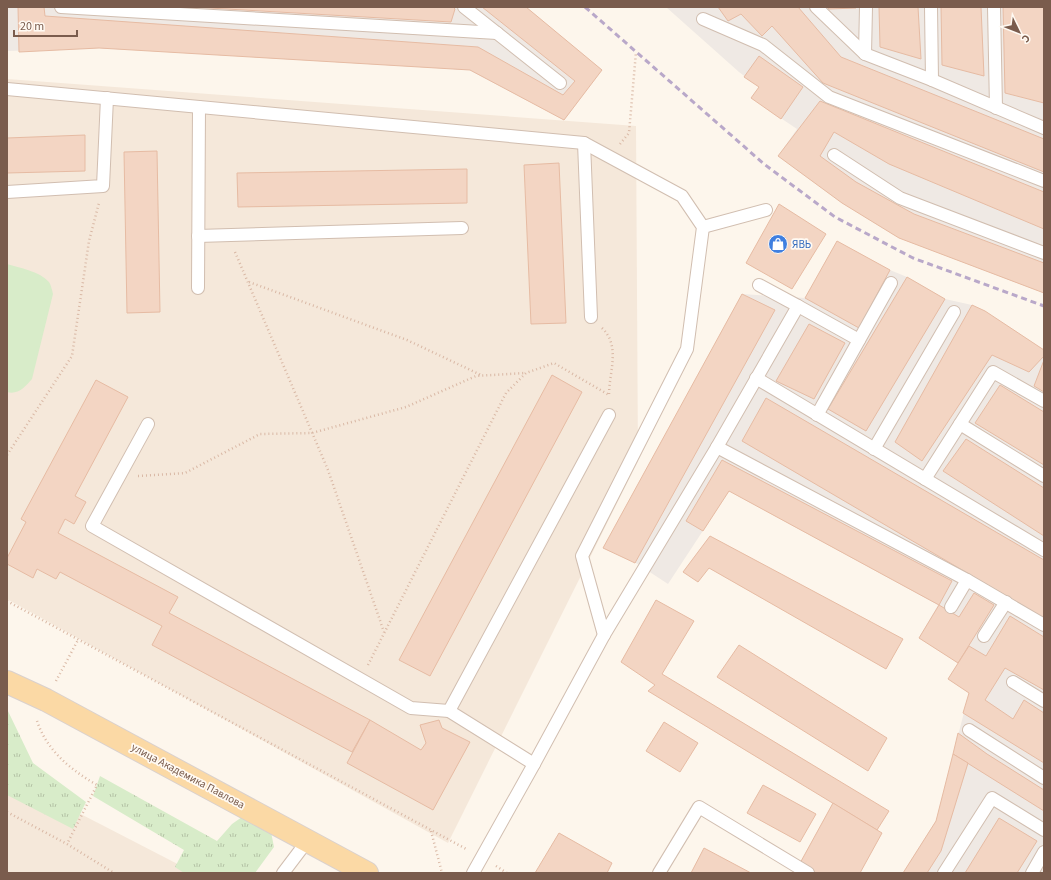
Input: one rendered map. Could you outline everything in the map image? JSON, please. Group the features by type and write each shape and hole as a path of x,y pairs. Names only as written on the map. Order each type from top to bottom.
{"main road":[{"name":"улица Академика Павлова","path":"7,682 46,700 367,873"}],"lane":[{"path":"61,7 497,33"},
{"path":"464,7 560,83"},
{"path":"816,7 865,54 932,80 1044,128"},
{"path":"865,54 866,7"},
{"path":"931,7 932,80"},
{"path":"994,7 996,108"},
{"path":"703,19 763,45 829,97 1044,180"},
{"path":"7,89 584,143 682,196 704,227 686,349 582,556 604,635"},
{"path":"7,192 103,186 107,98"},
{"path":"198,288 199,107"},
{"path":"584,143 591,317"},
{"path":"834,155 900,198 1044,252"},
{"path":"704,227 766,210"},
{"path":"198,236 462,228"},
{"path":"817,415 891,283"},
{"path":"759,285 859,340"},
{"path":"473,873 604,635 717,447 798,306"},
{"path":"874,449 954,312"},
{"path":"925,479 993,372 1044,401"},
{"path":"756,378 1044,550"},
{"path":"449,711 609,415"},
{"path":"148,424 92,526 411,708 449,711 534,764"},
{"path":"960,424 1044,476"},
{"path":"717,447 966,580 1044,625"},
{"path":"951,607 966,580"},
{"path":"984,636 1006,602"},
{"path":"1013,682 1044,700"},
{"path":"969,730 1044,778"},
{"path":"944,873 992,798 1044,830"},
{"path":"659,873 699,807 808,873"},
{"path":"283,873 308,840"},
{"path":"1032,873 1044,852"}],"path":[{"path":"609,156 629,133 636,52"},
{"path":"7,455 72,356 89,241 103,186"},
{"path":"228,235 328,470 385,633"},
{"path":"248,282 407,340 482,376"},
{"path":"591,317 608,333 614,353 609,380 609,415"},
{"path":"119,477 185,473 260,434 312,433 406,407 476,376 526,373 554,364 609,395"},
{"path":"361,680 506,393 526,373"},
{"path":"7,601 482,857"},
{"path":"67,844 97,785 77,774 55,753 41,732 36,716 78,640"},
{"path":"7,812 67,844 114,873"},
{"path":"431,830 442,873"}],"shaded area":[{"path":"7,7 526,7 602,70 564,120 469,70 99,48 7,51"},
{"path":"666,7 1044,7 1044,293 899,238 842,203 778,156 797,129 751,98 759,87 739,72"},
{"path":"7,79 636,126 638,461 448,843 7,599"},
{"path":"837,241 890,270 907,277 945,299 972,305 985,311 1044,350 1044,873 903,873 936,821 969,693 948,679 958,663 919,638 938,605 729,491 668,584 636,563 603,548 742,294 805,298"},
{"path":"7,776 195,873 7,873"}],"green space":[{"path":"7,264 29,270 45,278 50,283 53,294 32,379 21,390 11,393 7,392"},
{"path":"7,709 33,763 86,802 73,829 7,795"},
{"path":"100,776 217,841 232,824 242,817 271,832 274,847 255,873 184,873 175,867 184,850 93,796"}],"building":[{"path":"18,7 44,7 45,16 478,47 563,95 575,81 482,7 526,7 602,70 564,120 470,70 99,48 19,52"},
{"path":"192,7 453,7 455,9 451,22"},
{"path":"718,7 798,7 841,57 1044,139 1044,172 823,83 772,26 762,36 741,14 728,21"},
{"path":"827,7 856,7 856,8 829,9"},
{"path":"879,7 918,7 921,59 880,47"},
{"path":"941,7 981,7 984,76 942,65"},
{"path":"1003,7 1044,7 1044,103 1005,93"},
{"path":"759,56 803,87 781,119 751,98 759,87 744,77"},
{"path":"820,101 1044,192 1044,229 889,164 834,132 820,156 856,182 914,214 1044,263 1044,293 899,238 842,203 778,156"},
{"path":"85,135 85,171 7,173 7,138"},
{"path":"157,151 160,312 127,313 124,152"},
{"path":"559,163 566,323 531,324 524,165"},
{"path":"467,169 467,203 238,207 237,173"},
{"path":"779,204 826,234 792,289 746,263"},
{"path":"837,241 890,270 859,328 805,298"},
{"path":"907,277 945,299 866,431 828,409"},
{"path":"742,294 775,310 635,563 603,548"},
{"path":"972,305 985,311 1044,350 1044,356 1029,372 992,355 922,461 895,442"},
{"path":"809,324 845,343 814,399 776,381"},
{"path":"1044,360 1044,392 1034,386"},
{"path":"552,375 582,392 430,676 399,660"},
{"path":"96,380 128,397 75,496 86,502 74,524 65,519 58,533 178,597 169,613 370,720 352,752 152,645 162,626 60,572 56,579 37,569 33,578 7,564 7,558 26,522 21,519"},
{"path":"1000,385 1044,412 1044,465 975,423"},
{"path":"766,398 1044,560 1044,618 742,441"},
{"path":"966,439 1044,488 1044,536 943,471"},
{"path":"722,460 952,581 939,605 729,491 703,531 686,521"},
{"path":"710,536 903,639 886,669 709,568 698,582 683,572"},
{"path":"974,593 994,605 958,663 919,638 939,605 959,617"},
{"path":"656,600 694,621 662,674 889,811 877,830 648,691 655,685 621,662"},
{"path":"1010,616 1044,637 1044,690 1005,668 985,700 1013,719 1024,700 1044,713 1044,763 963,713 969,693 948,679 969,646 986,656"},
{"path":"739,645 887,738 868,771 717,677"},
{"path":"370,720 421,750 426,743 420,725 439,720 442,728 470,742 433,810 347,763"},
{"path":"664,722 698,743 680,772 646,751"},
{"path":"958,733 987,754 1044,790 1044,811 953,754"},
{"path":"953,754 968,763 941,851 927,873 903,873 936,821"},
{"path":"763,785 816,814 800,842 747,813"},
{"path":"833,803 882,833 860,873 812,873 799,865"},
{"path":"999,818 1037,841 1017,873 965,873"},
{"path":"559,833 612,863 607,873 535,873"},
{"path":"704,848 751,873 691,873"}],"railway":[{"path":"585,7 764,164 835,217 913,258 1044,306"}],"place":[{"name":"ЯВЬ","path":"778,244"}]}
